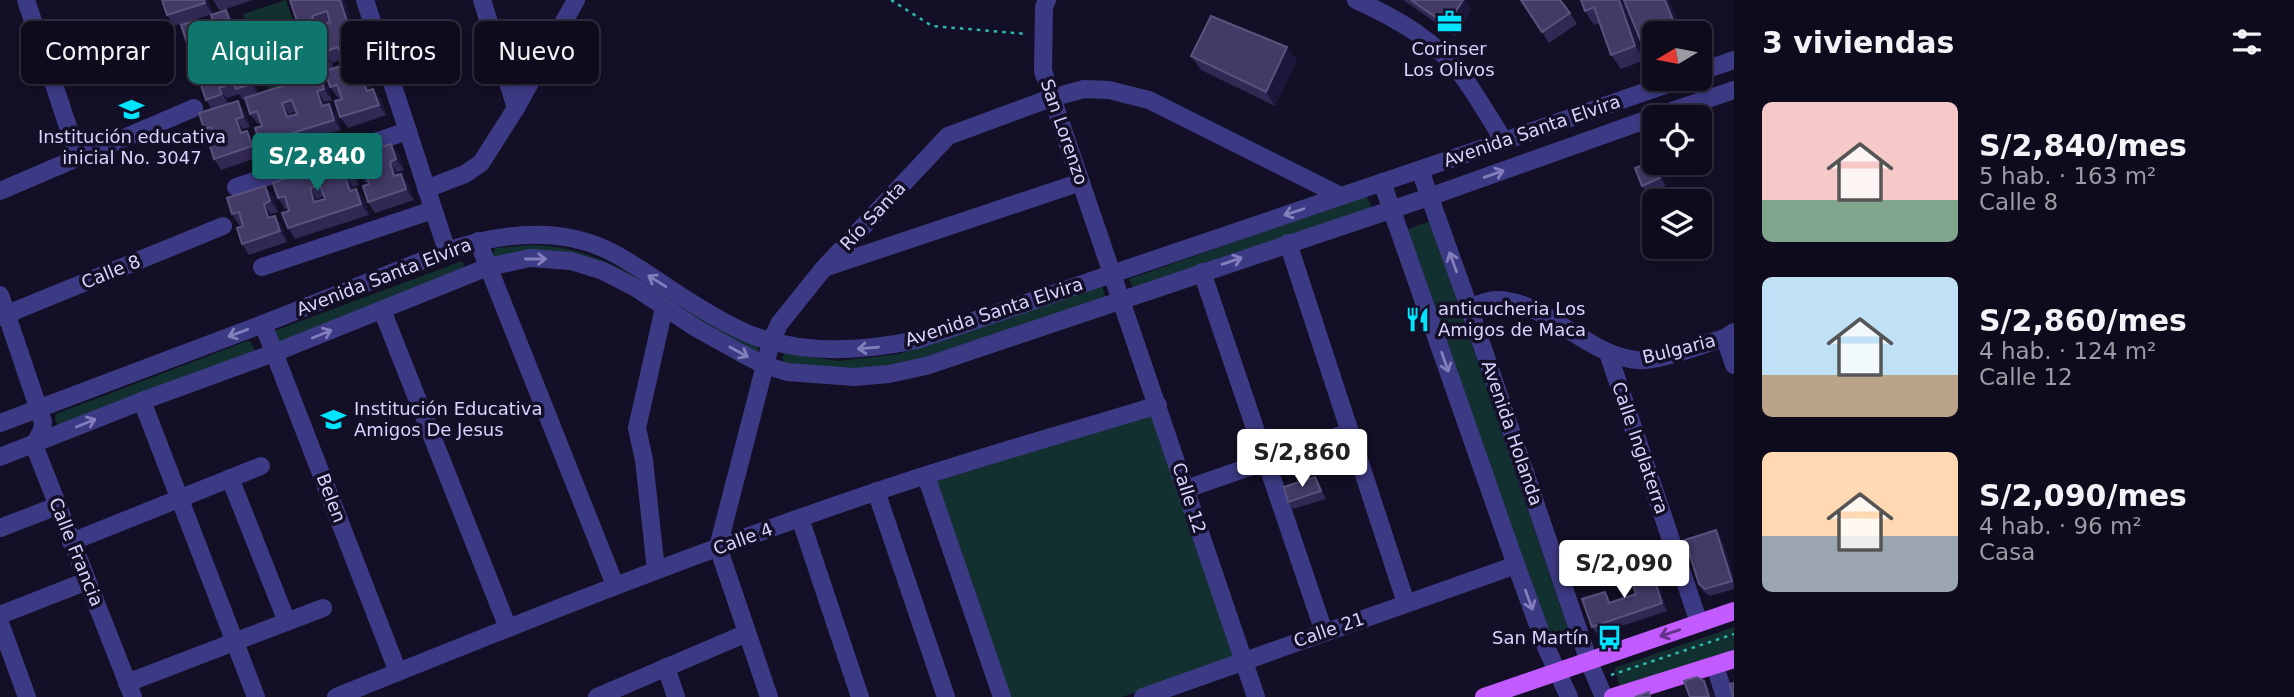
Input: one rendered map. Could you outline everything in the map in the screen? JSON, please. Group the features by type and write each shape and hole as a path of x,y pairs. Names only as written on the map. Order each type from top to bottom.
{"main road":[{"path":"1484,697 1734,611"},
{"path":"1613,697 1734,659"}],"street":[{"path":"26,0 78,157"},
{"path":"365,0 447,251"},
{"path":"482,0 516,108"},
{"path":"426,189 465,174 481,163 516,108 576,0"},
{"name":"San Lorenzo","path":"1047,0 1044,7 1043,72 1121,299"},
{"path":"1356,0 1386,6 1438,51 1462,76 1504,141"},
{"path":"1712,68 1734,60"},
{"name":"Río Santa","path":"718,547 764,365 779,324 824,268 948,136 1052,98 1084,89 1109,90 1149,100 1340,197"},
{"name":"Avenida Santa Elvira","path":"1690,105 1734,90"},
{"name":"Avenida Santa Elvira","path":"0,423 447,251 478,241 531,233 563,236 593,244 617,255 706,312 771,342 821,349 853,349 906,343 1648,91"},
{"path":"0,191 194,108"},
{"name":"Avenida Santa Elvira","path":"0,457 274,353 488,267 530,258 571,261 603,271 764,365 808,375 854,377 889,374 926,366 1430,197 1642,121"},
{"path":"236,187 408,131"},
{"name":"Avenida Holanda","path":"1419,170 1600,689"},
{"path":"824,268 1081,182"},
{"path":"1382,183 1516,565 1546,647 1569,697"},
{"path":"262,267 433,210"},
{"name":"Calle 8","path":"3,316 223,226"},
{"path":"478,241 615,585"},
{"path":"1288,243 1406,603"},
{"path":"1202,272 1324,632"},
{"path":"0,295 3,316 43,422 34,445"},
{"name":"Calle 12","path":"1121,299 1256,697"},
{"name":"Bulgaria","path":"1469,307 1494,300 1513,302 1614,357 1640,361 1730,335"},
{"path":"656,570 644,460 637,428 664,308"},
{"path":"382,310 508,628"},
{"name":"Belen","path":"263,324 398,672"},
{"path":"1730,335 1734,365"},
{"name":"Calle Inglaterra","path":"1608,353 1699,623"},
{"path":"142,401 256,697"},
{"name":"Calle 4","path":"336,697 615,585 718,547 876,491 1158,405"},
{"path":"1186,489 1350,432"},
{"name":"Calle Francia","path":"34,445 130,690"},
{"path":"71,542 261,466"},
{"path":"926,476 1002,697"},
{"path":"230,478 286,622"},
{"path":"876,491 946,697"},
{"path":"0,528 57,506"},
{"path":"800,519 860,697"},
{"path":"718,547 769,697"},
{"name":"Calle 21","path":"1143,697 1516,565"},
{"path":"0,615 87,581"},
{"path":"130,690 235,642 323,608"},
{"path":"0,622 27,697"},
{"path":"597,697 747,633"},
{"path":"1715,666 1725,697"},
{"path":"666,667 676,697"}],"path":[{"path":"891,0 932,26 1044,35"},
{"path":"1600,689 1734,634"}],"green space":[{"path":"286,0 293,21 245,21 243,14"},
{"path":"266,84 314,84 271,98"},
{"path":"1366,196 1371,205 1370,209 1133,288 1129,279"},
{"path":"1430,221 1572,641 1550,649 1408,229"},
{"path":"532,245 576,251 615,266 722,331 757,346 757,354 624,275 495,261 491,255 496,248"},
{"path":"462,261 465,269 278,343 274,331"},
{"path":"1102,286 1106,299 890,369 807,368 785,363 782,358 784,353 839,361 899,354"},
{"path":"247,341 251,342 255,350 253,353 64,426 58,425 55,419 56,414"},
{"path":"1150,411 1238,658 1122,697 1006,697 931,483"},
{"path":"1734,627 1734,651 1621,689 1614,668"}],"building":[{"path":"162,0 204,0 205,3 167,15"},
{"path":"290,0 340,0 347,21 341,21 341,54 338,47 327,51 327,23 330,22 327,11 312,16 314,21 297,21"},
{"path":"1411,0 1463,0 1447,25"},
{"path":"1521,0 1560,0 1570,13 1542,32"},
{"path":"1581,0 1619,0 1635,46 1611,55 1594,7 1585,11"},
{"path":"1624,0 1665,0 1673,21 1642,21 1642,44"},
{"path":"226,10 230,21 213,21 211,15"},
{"path":"1211,16 1287,47 1266,92 1191,56"},
{"path":"188,23 188,46 181,25"},
{"path":"341,66 341,84 364,84 367,91 373,89 379,105 340,117 335,101 342,99 337,85 330,87 327,70"},
{"path":"201,84 230,84 219,88 222,94 206,100"},
{"path":"234,84 251,84 236,89"},
{"path":"288,84 322,84 324,89 317,91 322,106 329,104 334,120 260,143 255,128 262,126 257,111 250,114 245,98","holes":["292,100 297,114 287,117 282,103"]},
{"path":"238,101 243,117 236,119 241,133 247,131 252,146 214,159 209,143 216,141 211,127 204,129 199,113"},
{"path":"391,144 396,159 390,162 394,176 401,174 406,189 368,202 363,186 369,184 365,170 358,172 353,156"},
{"path":"347,158 352,174 345,176 350,191 356,189 361,204 288,228 282,213 289,211 285,196 278,198 273,183","holes":["320,185 325,199 314,202 310,188"]},
{"path":"1642,165 1642,175 1659,175 1660,178 1642,186 1635,168"},
{"path":"265,186 270,201 264,204 268,218 275,216 280,231 242,244 237,228 243,226 239,212 232,214 227,198"},
{"path":"1315,477 1321,491 1288,502 1284,487"},
{"path":"1716,530 1732,581 1705,589 1699,584 1685,540"},
{"path":"1650,566 1662,603 1592,627 1582,599 1605,592 1609,603 1636,594 1632,582 1639,580 1636,570"},
{"path":"1697,677 1704,681 1709,697 1690,697 1684,681"},
{"path":"1734,683 1734,697 1733,697 1730,684"},
{"path":"1649,692 1650,697 1635,697"}],"place":[{"name":"Corinser Los Olivos","path":"1449,22"},
{"name":"Institución educativa inicial No. 3047","path":"132,110"},
{"name":"anticucheria Los Amigos de Maca","path":"1418,319"},
{"name":"Institución Educativa Amigos De Jesus","path":"334,419"},
{"name":"San Martín","path":"1609,638"}]}
